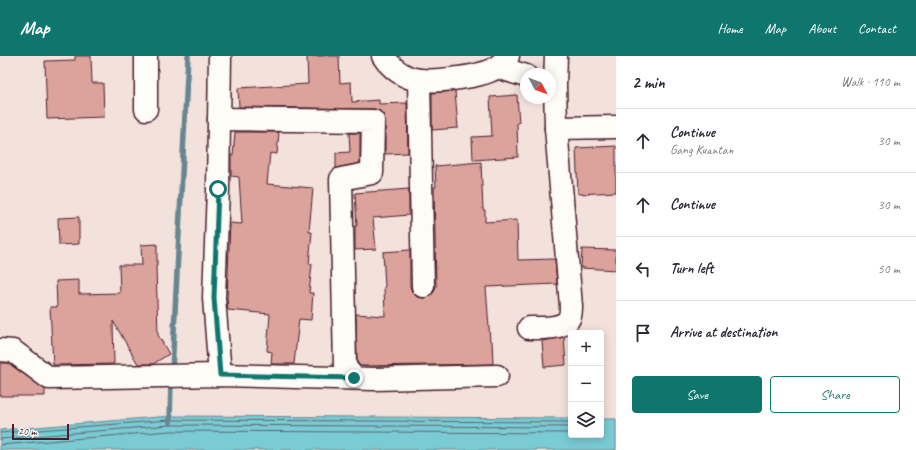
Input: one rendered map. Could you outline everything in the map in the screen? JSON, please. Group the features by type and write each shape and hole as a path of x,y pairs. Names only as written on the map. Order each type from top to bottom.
{"street":[{"path":"146,56 146,109"},
{"path":"220,56 216,276 214,298 220,375"},
{"path":"384,56 388,63 399,72 419,80 474,76 503,62 520,72"},
{"path":"554,68 556,56"},
{"path":"419,80 423,286"},
{"path":"529,328 562,325 568,321 571,306 554,104"},
{"path":"219,119 373,121 372,173 341,179 345,367 354,378"},
{"path":"556,128 616,127"},
{"path":"0,350 13,351 49,378 220,375 374,379 497,376"}],"water":[{"path":"170,416 568,418 568,438 604,438 604,419 616,419 616,450 0,450 0,430"}],"building":[{"path":"75,56 91,56 92,83 103,83 104,117 47,119 45,61 75,60"},
{"path":"307,56 339,56 340,83 351,82 352,102 379,100 379,104 407,103 408,153 385,154 384,115 380,111 374,109 239,107 238,88 308,84"},
{"path":"455,91 458,128 432,130 432,93"},
{"path":"517,95 519,123 517,123 518,157 473,160 472,137 492,136 490,97"},
{"path":"235,132 279,132 277,154 270,153 267,184 313,188 309,232 312,232 309,264 312,264 309,293 313,293 311,320 299,319 294,364 271,364 272,352 267,351 270,314 228,310 227,298 230,223 242,224 239,177 231,176 231,155 233,156"},
{"path":"349,133 360,133 360,163 336,168 336,153 350,152"},
{"path":"616,146 616,192 578,194 576,148"},
{"path":"481,162 485,222 517,220 518,260 555,259 557,284 486,287 493,364 360,366 357,362 356,314 385,316 383,252 410,250 410,286 412,292 417,297 424,298 430,296 434,292 436,286 435,166"},
{"path":"409,189 409,215 373,218 376,249 355,250 355,226 357,226 355,193"},
{"path":"79,217 79,244 59,245 58,218"},
{"path":"157,244 156,266 158,335 169,354 153,364 138,364 113,321 114,364 53,365 50,307 57,307 56,281 79,280 79,294 120,293 119,265 142,265 141,245"},
{"path":"582,249 616,250 616,270 581,268"},
{"path":"564,337 566,365 544,367 542,341"},
{"path":"0,363 8,363 45,389 45,396 0,396"}],"waterway":[{"path":"172,371 188,56"},
{"path":"170,423 171,380"}],"route":[{"path":"218,189 214,298 220,375 354,378"}]}
